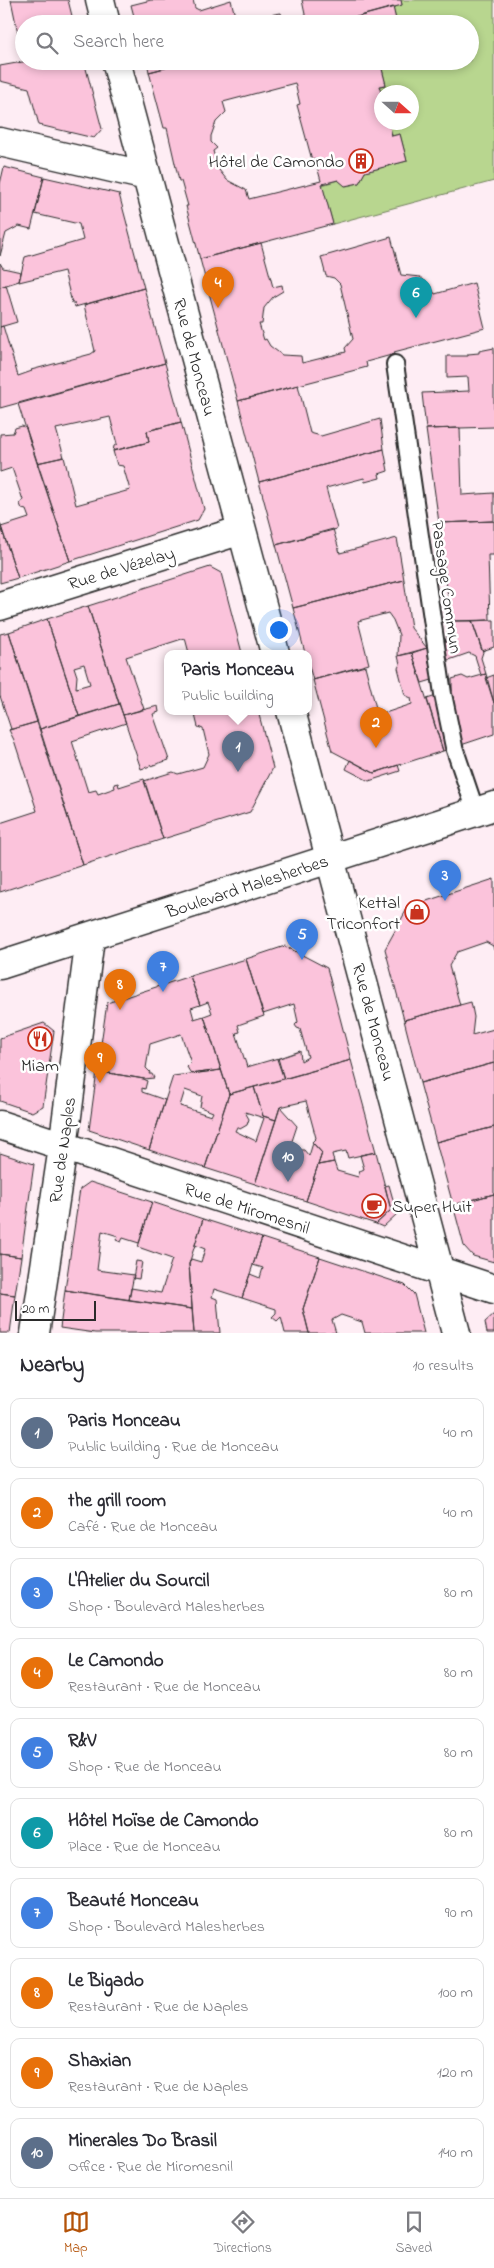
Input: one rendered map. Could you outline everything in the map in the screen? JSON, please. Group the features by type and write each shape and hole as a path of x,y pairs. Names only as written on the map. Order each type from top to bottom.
{"street":[{"path":"100,0 104,15"},
{"name":"Rue de Monceau","path":"118,70 274,650"},
{"path":"0,142 147,176"},
{"name":"Rue de Vézelay","path":"0,606 242,530"},
{"name":"Rue de Monceau","path":"291,715 456,1333"},
{"name":"Boulevard Malesherbes","path":"0,965 90,938 485,809"},
{"name":"Rue de Naples","path":"35,1333 63,1147 90,938"},
{"name":"Rue de Miromesnil","path":"0,1125 494,1289"}],"lane":[{"name":"Passage Commun","path":"395,364 443,694 454,747 485,809"}],"green space":[{"path":"401,0 494,0 494,181 333,224 322,185 338,180 346,186 359,183 365,172 407,161 400,134 392,136 391,130 419,130 419,85 386,85 382,70 479,70 479,15 395,15 393,7 402,5"}],"building":[{"path":"11,0 68,0 72,15 15,15 15,19"},
{"path":"151,0 193,0 195,8 199,10 231,0 235,15 134,15 131,5"},
{"path":"302,0 401,0 402,5 365,15 305,15"},
{"path":"393,7 395,15 364,15"},
{"path":"15,63 15,70 86,70 102,129 94,138 39,125 29,88 0,81 0,66"},
{"name":"Hôtel de Camondo","path":"157,70 382,70 386,85 374,85 374,130 391,130 392,136 400,134 407,161 365,172 359,183 345,186 338,180 322,184 333,224 200,259 167,128 164,128 149,72","holes":["295,83 300,104 297,105 312,160 315,159 321,181 249,199 246,190 227,180 219,170 222,166 221,163 216,162 213,151 217,148 211,142 211,136 216,122 226,112 223,102"]},
{"path":"4,167 44,177 31,229 19,226 6,233 0,256 0,184"},
{"path":"44,177 119,194 144,288 75,307 74,303 72,303 64,271 19,282 25,257 83,240 79,224 35,214"},
{"path":"391,237 401,275 420,277 429,284 435,294 474,283 485,328 394,352 395,354 366,362 367,367 238,401 200,259 261,243 273,287 282,285 283,291 273,297 264,308 262,324 259,324 264,340 266,339 270,346 282,355 301,356 302,363 346,352 345,348 353,339 340,284 334,278 326,276 321,257"},
{"path":"0,263 3,268 21,272 19,281 0,287"},
{"path":"6,285 17,322 0,327 0,287"},
{"path":"144,288 165,363 0,408 0,327 3,326 18,376 31,370 91,354 95,351 84,305"},
{"path":"494,348 494,427 426,429 422,393 469,391 468,377 447,378 447,356 468,356 468,354"},
{"path":"165,363 181,422 147,431 149,442 113,451 114,446 117,444 110,417 56,429 64,457 37,463 18,404"},
{"path":"298,385 310,433 321,436 380,419 384,449 259,482 238,401"},
{"path":"181,422 204,509 198,520 70,561 37,463 64,457 76,505 130,490 123,466 117,465 113,451 149,442 147,431"},
{"path":"22,426 26,428 70,561 18,578 1,527 29,518 26,510 22,509 20,504 23,500 12,468 0,472 0,434 13,433 15,428"},
{"path":"460,428 462,495 494,493 494,521 439,523 426,429"},
{"path":"384,449 388,471 379,474 380,478 365,482 364,478 326,488 337,529 276,545 259,482"},
{"path":"494,521 494,555 488,555 490,620 451,621 439,523"},
{"path":"0,523 18,578 0,583"},
{"path":"333,529 340,553 397,538 404,580 293,608 276,545"},
{"path":"210,567 221,573 241,650 188,650 185,638 126,657 144,709 123,715 88,606"},
{"path":"404,580 411,628 427,648 398,656 399,635 388,613 358,621 369,664 313,680 312,650 304,650 293,608"},
{"path":"88,606 119,704 79,716 47,619","holes":["84,664 90,684 76,688 77,676 74,667"]},
{"path":"47,619 79,716 40,729 9,632"},
{"path":"494,620 494,647 482,651 472,621"},
{"path":"451,621 472,621 483,652 481,658 486,674 481,675 475,656 469,653 447,659 445,642"},
{"path":"9,632 37,722 9,730 11,729 0,696 0,634"},
{"path":"427,648 432,680 422,683 412,653"},
{"path":"412,653 443,751 374,773 332,751 313,680 365,666 376,708 385,713 412,704 411,698 405,695 398,668 400,664 398,656"},
{"path":"486,674 494,703 494,734 443,751 427,699 452,691 452,679 462,676 468,679"},
{"path":"494,675 494,703 486,678"},
{"path":"119,704 126,723 72,741 88,792 96,790 98,794 115,788 114,784 118,783 119,787 144,779 163,839 83,865 40,729"},
{"path":"158,706 159,712 153,714 169,760 141,769 123,715"},
{"path":"195,715 259,715 273,768 250,812 163,839 144,781 173,772 178,774 203,767 209,754 203,729 198,727"},
{"path":"37,722 83,865 0,892 0,823 37,811 9,730"},
{"path":"350,760 374,773 398,765 400,771 369,781 346,769"},
{"path":"494,879 494,950 493,946 486,942 457,952 449,966 460,1005 404,1020 385,949 408,907"},
{"path":"285,946 327,968 351,1060 284,1079 277,1059 300,1051 301,1061 308,1057 300,1029 295,1025 298,1022 294,1004 263,1014 246,959"},
{"path":"246,959 264,1016 238,1025 240,1032 236,1033 247,1067 278,1058 284,1079 229,1094 204,1016 212,1013 208,1002 200,1005 190,976"},
{"path":"190,976 200,1005 191,1008 194,1019 204,1016 221,1070 192,1074 187,1067 191,1063 181,1034 150,1044 146,1068 154,1078 144,1079 97,1071 107,1003"},
{"path":"471,1002 474,1017 472,1035 494,1029 494,1063 420,1083 404,1020"},
{"path":"44,1023 54,1031 43,1106 32,1112 0,1101 0,1038"},
{"path":"351,1060 376,1152 348,1158 346,1151 332,1154 334,1162 318,1165 322,1153 312,1142 316,1138 306,1101 280,1107 276,1120 263,1116 254,1087"},
{"path":"494,1063 494,1127 436,1142 420,1083"},
{"path":"221,1070 229,1094 205,1168 149,1150 173,1076","holes":["185,1090 202,1096 200,1107 213,1112 211,1116 180,1106"]},
{"path":"97,1071 144,1079 147,1081 145,1089 142,1088 142,1092 165,1100 149,1150 89,1130"},
{"path":"254,1087 263,1116 276,1120 255,1184 205,1168 229,1094","holes":["245,1112 264,1118 256,1141 235,1131 237,1127 240,1129 247,1125 249,1119"]},
{"path":"280,1107 297,1126 290,1147 296,1153 299,1150 304,1150 309,1156 313,1143 322,1153 306,1201 255,1184"},
{"path":"494,1127 494,1194 453,1205 436,1142"},
{"path":"376,1152 391,1210 376,1224 306,1201 318,1165 334,1162 337,1171 358,1177 360,1171 364,1169 360,1155"},
{"path":"0,1153 34,1164 21,1257 0,1254"},
{"path":"90,1182 152,1202 139,1243 123,1238 121,1242 116,1240 118,1236 102,1231 97,1270 134,1275 129,1300 65,1290 80,1189"},
{"path":"389,1185 397,1214 383,1227 376,1224 391,1210 385,1186"},
{"path":"494,1194 494,1262 473,1256 464,1246 453,1205"},
{"path":"152,1202 203,1219 189,1264 192,1309 129,1300 131,1288 161,1293 172,1259 138,1247"},
{"path":"203,1219 262,1238 242,1298 214,1289 212,1297 217,1299 220,1333 194,1333 189,1264 191,1259 201,1262 205,1249 195,1245"},
{"path":"262,1238 320,1257 303,1309 309,1333 285,1333 281,1317 277,1321 272,1317 276,1313 276,1309 242,1298 250,1274 260,1278 263,1268 253,1265"},
{"path":"0,1254 21,1257 15,1295 0,1293"},
{"path":"320,1257 405,1285 414,1294 424,1333 365,1333 362,1322 341,1315 332,1320 336,1333 309,1333 303,1309"},
{"path":"136,1261 142,1262 139,1279 133,1278"},
{"path":"65,1290 192,1309 194,1333 95,1333 60,1328"},
{"path":"0,1293 15,1295 10,1333 0,1333"},
{"path":"494,1314 494,1333 487,1333 485,1322"}],"place":[{"name":"Hôtel de Camondo","path":"361,161"},
{"name":"Le Camondo","path":"218,308"},
{"name":"Hôtel Moïse de Camondo","path":"416,318"},
{"name":"the grill room","path":"376,748"},
{"name":"Paris Monceau","path":"238,772"},
{"name":"L'Atelier du Sourcil","path":"445,901"},
{"name":"Kettal Triconfort","path":"417,912"},
{"name":"R&V","path":"302,960"},
{"name":"Beauté Monceau","path":"163,992"},
{"name":"Le Bigado","path":"120,1010"},
{"name":"Miam","path":"40,1039"},
{"name":"Shaxian","path":"100,1083"},
{"name":"Minerales Do Brasil","path":"288,1182"},
{"name":"Super Huit","path":"374,1206"}]}
